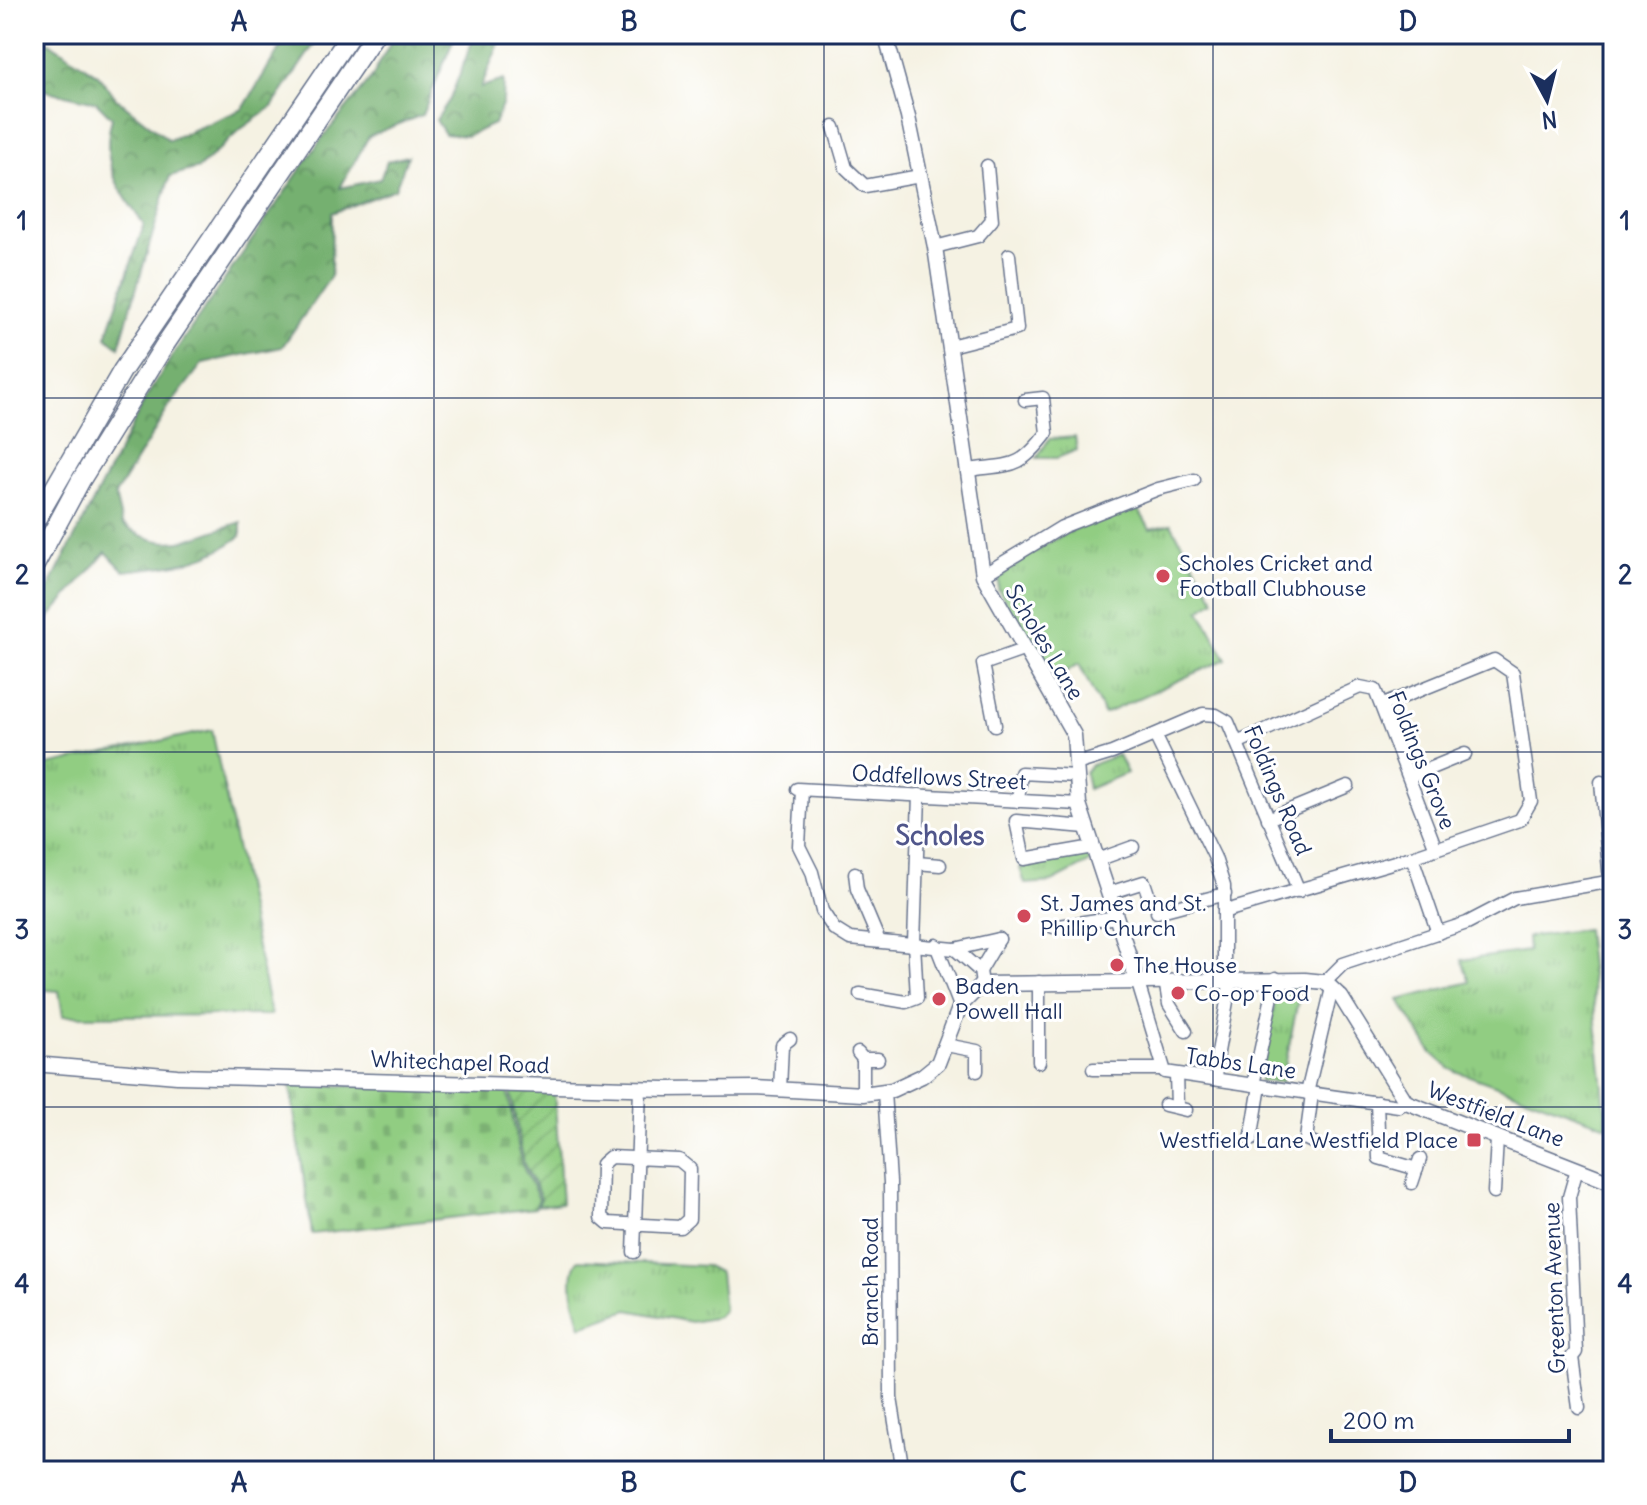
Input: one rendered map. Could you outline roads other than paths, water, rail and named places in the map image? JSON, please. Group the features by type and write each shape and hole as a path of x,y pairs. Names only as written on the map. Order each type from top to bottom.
{"highway":[{"path":"34,523 129,359 351,34"},
{"path":"34,567 81,480 164,346 375,34"}],"main road":[{"name":"Scholes Lane","path":"885,34 935,247 983,575 1074,735 1079,804 1137,980"},
{"path":"960,1006 981,978 1039,982 1276,978 1329,985"},
{"name":"Westfield Lane","path":"1329,985 1406,1102 1613,1183"},
{"name":"Whitechapel Road","path":"34,1064 177,1076 863,1094 884,1092 928,1072 938,1063 960,1006"}],"street":[{"path":"834,127 846,168 865,186 920,176"},
{"path":"935,247 978,236 992,220 987,166"},
{"path":"950,346 1017,329 1009,255"},
{"path":"968,470 1024,462 1047,433 1048,395 1025,400"},
{"path":"983,575 1062,527 1158,489 1194,480"},
{"path":"995,725 983,664 1023,650"},
{"path":"1226,911 1412,857 1520,820 1531,801 1513,673 1494,660 1383,705"},
{"name":"Foldings Grove","path":"1237,743 1360,687 1375,690 1436,849"},
{"name":"Foldings Road","path":"1076,770 1203,714 1216,715 1228,722 1299,891"},
{"path":"1155,735 1215,858 1225,894 1228,979 1216,1079"},
{"path":"1409,777 1465,754"},
{"path":"1018,801 1021,773 1076,770"},
{"path":"1306,1139 1310,1094 1329,985 1343,964 1467,923 1515,898 1612,881 1608,798 1601,782"},
{"path":"1268,819 1348,786"},
{"name":"Oddfellows Street","path":"879,941 850,939 834,929 822,911 812,872 799,846 800,790 1079,804"},
{"path":"860,994 906,1002 917,998 914,943 919,795"},
{"path":"1086,827 1016,821 1024,859 1133,847"},
{"path":"1412,857 1438,933"},
{"path":"917,863 940,865"},
{"path":"855,873 857,889 879,941 955,949 999,939 981,978 955,949"},
{"path":"1109,893 1144,882 1149,897"},
{"path":"1157,912 1189,901 1225,894"},
{"path":"1189,901 1190,915"},
{"path":"1053,927 1116,917"},
{"path":"936,945 960,1006"},
{"path":"1251,1140 1276,978"},
{"name":"Tabbs Lane","path":"1137,980 1163,1069 1176,1075 1399,1106 1406,1102"},
{"path":"1165,980 1169,1004 1186,1031"},
{"path":"1039,982 1039,1062"},
{"path":"780,1090 782,1045 790,1039"},
{"path":"946,1045 983,1051 977,1071"},
{"path":"863,1094 861,1056 878,1059"},
{"path":"1093,1069 1163,1069"},
{"path":"1176,1075 1176,1107"},
{"path":"634,1252 640,1089"},
{"name":"Branch Road","path":"884,1092 890,1182 891,1398 903,1471"},
{"path":"1377,1102 1379,1158 1419,1164 1412,1183"},
{"path":"1494,1192 1497,1139"},
{"path":"610,1157 638,1158 679,1160 690,1169 689,1219 680,1227 608,1223 601,1217 602,1164 610,1157"},
{"path":"1381,1173 1386,1160"},
{"name":"Greenton Avenue","path":"1577,1169 1569,1197 1576,1352 1572,1357 1581,1411"}],"place":[{"name":"Scholes Cricket and Football Clubhouse","path":"1163,576"},
{"name":"St. James and St. Phillip Church","path":"1024,916"},
{"name":"The House","path":"1117,965"},
{"name":"Co-op Food","path":"1178,993"},
{"name":"Baden Powell Hall","path":"939,999"},
{"name":"Westfield Lane Westfield Place","path":"1474,1140"}],"district":[{"name":"Scholes","path":"940,836"}]}
